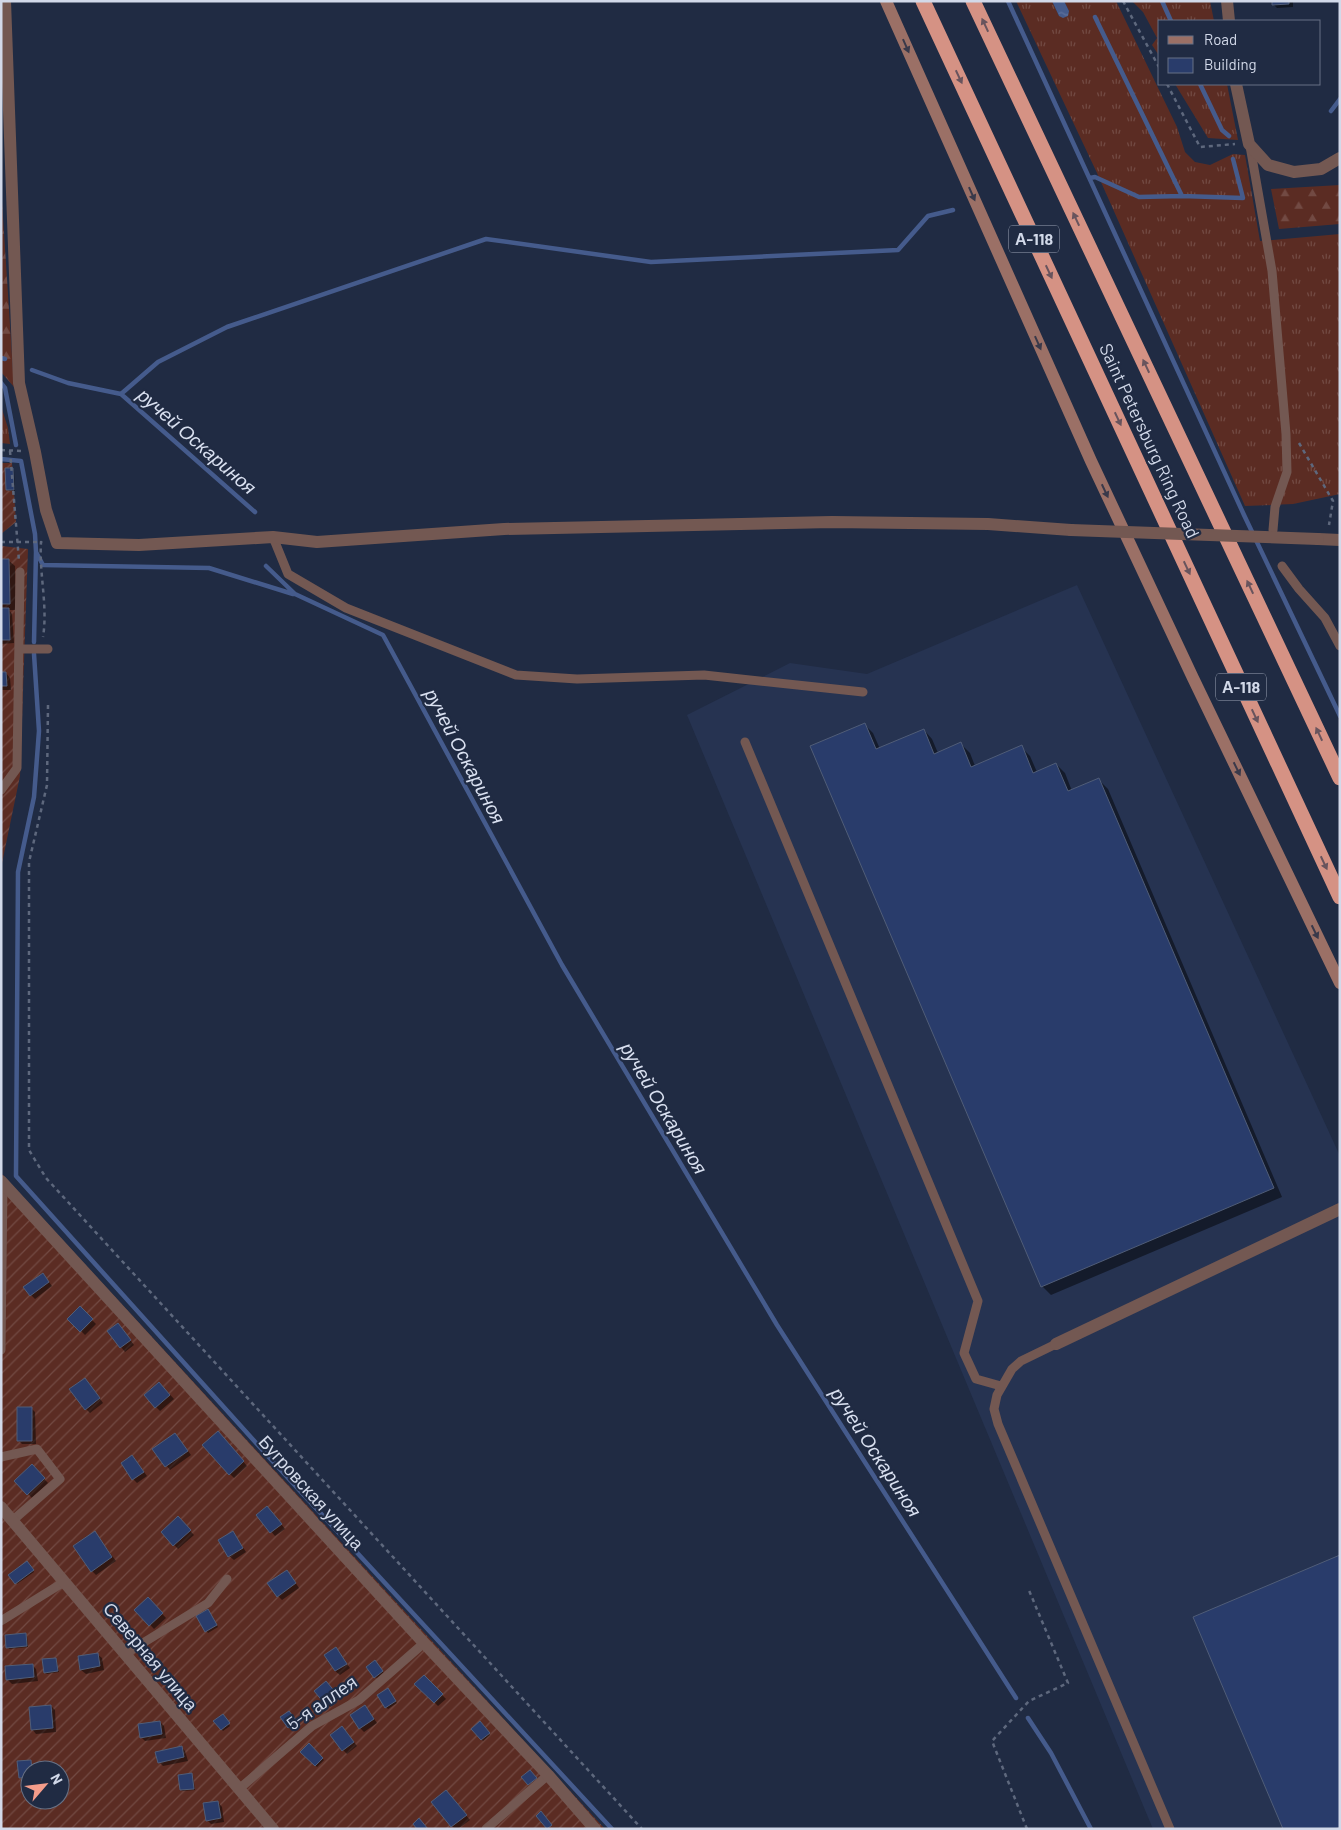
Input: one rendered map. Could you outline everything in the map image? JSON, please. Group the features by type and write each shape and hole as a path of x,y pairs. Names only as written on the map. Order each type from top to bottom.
{"highway":[{"name":"Saint Petersburg Ring Road","path":"923,1 1340,897"},
{"name":"Saint Petersburg Ring Road","path":"973,1 1340,778"}],"street":[{"path":"5,1 19,383 46,510 57,544 139,545 273,537 317,542 504,529 832,522 988,524 1071,530 1328,539"},
{"path":"886,1 1091,461 1340,983"},
{"path":"1227,1 1229,20"},
{"path":"1236,85 1249,144 1268,165 1294,172 1321,169 1340,158"},
{"name":"Бугровская улица","path":"2,1182 424,1643 548,1775 595,1829"},
{"path":"1056,1344 1340,1209"},
{"name":"Северная улица","path":"1,1507 273,1829"}],"lane":[{"path":"1249,144 1272,271 1286,434 1287,472 1275,507 1273,530"},
{"path":"273,537 288,574 346,608 516,675 577,679 704,675 863,692"},
{"path":"1282,566 1299,590 1325,618 1340,646"},
{"path":"1,790 17,768 20,572"},
{"path":"19,649 45,649"},
{"path":"745,742 978,1301 964,1352 976,1379 1001,1386"},
{"path":"1,1350 2,1182"},
{"path":"1056,1344 1021,1361 1012,1369 1001,1386 994,1409 998,1424 1170,1829"},
{"path":"1,1457 37,1449 60,1479 12,1521"},
{"path":"125,1654 208,1603 228,1579"},
{"path":"1,1621 64,1582"},
{"name":"5-я аллея","path":"239,1789 312,1726 359,1700 424,1643"},
{"path":"486,1829 548,1775"}],"path":[{"path":"1123,1 1158,65"},
{"path":"1168,85 1200,146 1249,144"},
{"path":"1286,434 1300,444 1334,501 1328,539"},
{"path":"1,450 35,452"},
{"path":"10,451 20,572"},
{"path":"2,542 41,542"},
{"path":"40,549 45,614 45,649"},
{"path":"48,705 47,784 29,862 29,1150 46,1178 642,1829"},
{"path":"1027,1829 992,1741 1029,1701 1068,1683 1028,1588"}],"shaded area":[{"path":"1077,585 1340,1156 1340,1829 1153,1829 687,715 790,663 867,674"}],"green space":[{"path":"1016,1 1052,1 1059,16 1069,11 1064,1 1116,1 1177,127 1185,152 1195,162 1210,165 1233,154 1245,155 1260,241 1340,234 1340,494 1293,504 1245,506 1097,173"},
{"path":"1132,1 1210,1 1214,20 1158,20 1158,54 1152,45 1157,38 1143,12"},
{"path":"1176,85 1227,85 1238,140 1208,138"},
{"path":"1340,185 1340,224 1279,229 1271,189"},
{"path":"1,186 14,387 1,372"},
{"path":"1,406 8,428 10,444 1,443"},
{"path":"1,463 12,463 16,522 1,534"},
{"path":"1,540 2,546 28,549 20,776 1,868"},
{"path":"1,1173 605,1829 1,1829"}],"water":[{"path":"1052,1 1064,1 1069,11 1068,16 1063,18 1059,16"}],"building":[{"path":"1272,1 1289,1 1289,4 1272,5"},
{"path":"5,468 13,468 14,490 6,490"},
{"path":"1,559 9,559 10,604 1,604"},
{"path":"1,608 9,608 10,640 1,640"},
{"path":"1,672 6,672 7,686 1,686"},
{"path":"865,723 876,749 924,729 934,754 961,742 971,767 1022,745 1033,773 1056,763 1068,791 1099,778 1274,1188 1041,1287 810,746"},
{"path":"43,1273 49,1282 30,1296 23,1287"},
{"path":"80,1306 93,1319 80,1332 67,1319"},
{"path":"118,1323 131,1340 120,1348 107,1331"},
{"path":"85,1378 100,1398 85,1410 69,1389"},
{"path":"159,1382 170,1395 155,1408 144,1395"},
{"path":"17,1407 32,1407 32,1441 17,1441"},
{"path":"218,1431 244,1461 229,1475 202,1445"},
{"path":"175,1433 188,1451 165,1467 152,1449"},
{"path":"132,1455 144,1472 132,1480 121,1463"},
{"path":"32,1464 45,1478 27,1495 14,1481"},
{"path":"267,1506 282,1524 270,1533 256,1515"},
{"path":"178,1516 191,1530 173,1546 161,1532"},
{"path":"95,1531 112,1557 91,1572 73,1546"},
{"path":"233,1531 243,1548 228,1557 218,1540"},
{"path":"1340,1555 1340,1827 1335,1829 1283,1829 1193,1617"},
{"path":"27,1561 34,1570 15,1584 8,1575"},
{"path":"287,1570 296,1583 277,1597 267,1583"},
{"path":"148,1597 163,1613 149,1626 134,1610"},
{"path":"208,1609 217,1625 205,1632 196,1616"},
{"path":"26,1633 27,1646 6,1648 5,1635"},
{"path":"336,1647 347,1664 335,1671 324,1655"},
{"path":"98,1653 100,1666 80,1670 78,1656"},
{"path":"56,1658 58,1671 44,1673 42,1659"},
{"path":"375,1660 383,1671 374,1678 366,1667"},
{"path":"33,1664 34,1677 6,1680 5,1666"},
{"path":"424,1675 443,1694 434,1703 414,1684"},
{"path":"326,1681 337,1694 325,1704 314,1691"},
{"path":"388,1688 396,1701 385,1708 377,1695"},
{"path":"51,1705 53,1728 31,1730 29,1707"},
{"path":"365,1705 374,1719 359,1729 350,1715"},
{"path":"289,1711 297,1721 288,1728 280,1717"},
{"path":"223,1714 230,1723 221,1730 213,1721"},
{"path":"160,1721 162,1734 140,1738 138,1724"},
{"path":"480,1721 490,1733 481,1740 471,1729"},
{"path":"342,1726 354,1742 342,1751 330,1735"},
{"path":"309,1743 323,1758 315,1766 300,1752"},
{"path":"182,1746 184,1757 158,1763 155,1752"},
{"path":"17,1761 20,1761 20,1778 19,1778"},
{"path":"530,1770 537,1778 528,1785 521,1777"},
{"path":"192,1773 194,1789 180,1790 178,1775"},
{"path":"446,1790 467,1815 451,1827 431,1802"},
{"path":"218,1801 221,1818 206,1821 203,1803"},
{"path":"541,1811 552,1825 547,1829 536,1816"},
{"path":"419,1818 428,1829 417,1829 413,1824"}],"waterway":[{"path":"1008,1 1244,515 1340,716"},
{"path":"1162,1 1171,20"},
{"path":"1095,17 1182,196"},
{"path":"1200,85 1222,130 1229,136"},
{"path":"1331,111 1340,99"},
{"path":"1090,178 1095,177 1139,197 1243,198 1233,159"},
{"path":"121,394 158,362 227,327 486,239 651,262 898,250 928,216 953,210"},
{"name":"ручей Оскариноя","path":"1,358 5,359"},
{"name":"ручей Оскариноя","path":"32,370 68,383 121,394 255,512"},
{"name":"ручей Оскариноя","path":"1,383 5,388 16,445"},
{"path":"1,459 21,461 35,534 36,552"},
{"path":"34,642 36,552 43,565 209,568 293,594"},
{"name":"ручей Оскариноя","path":"266,566 295,594 383,635 562,965 777,1325 1016,1698"},
{"path":"34,654 39,731 34,797 18,872 16,1176 266,1454 612,1829"},
{"name":"ручей Оскариноя","path":"1028,1718 1051,1753 1091,1829"}]}
